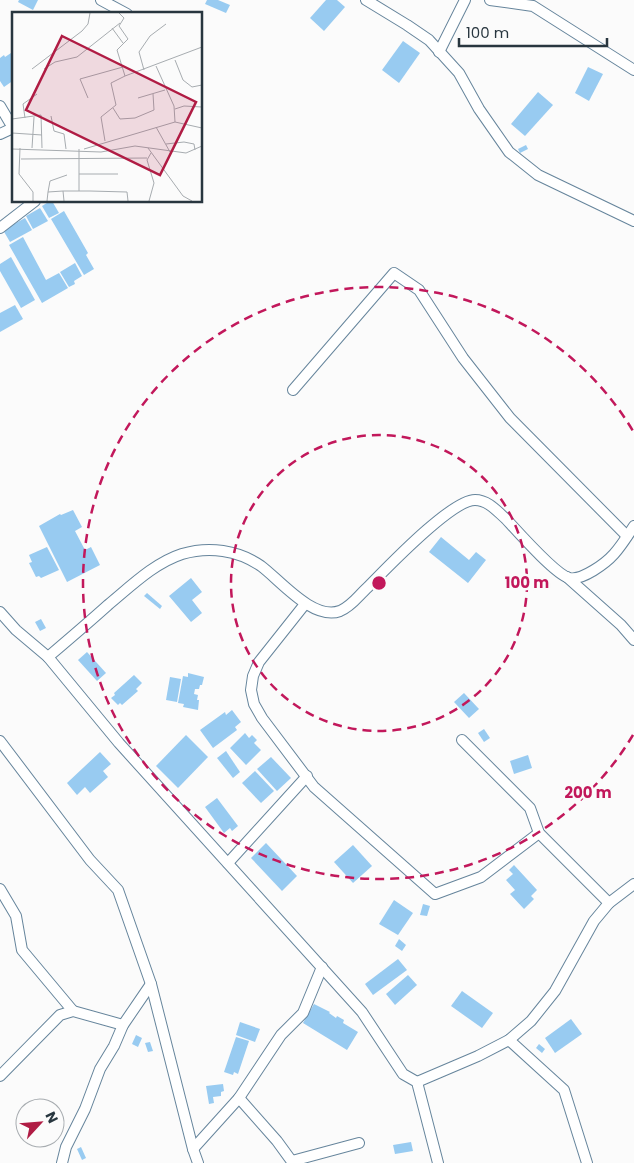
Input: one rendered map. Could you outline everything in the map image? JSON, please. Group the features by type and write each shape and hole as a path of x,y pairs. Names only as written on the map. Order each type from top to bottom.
{"street":[{"path":"100,0 123,12"},
{"path":"366,0 407,24 428,40 459,72 479,109 508,152 538,176 634,221"},
{"path":"439,52 465,0"},
{"path":"490,0 533,6 634,70"},
{"path":"0,106 12,128 0,134"},
{"path":"0,228 34,202"},
{"path":"293,390 394,273 418,290 463,358 510,418 626,536"},
{"path":"48,657 157,566 181,554 204,549 228,551 246,558 260,566 306,604 322,612 338,612 352,605 366,589 446,513 463,502 475,500 493,506 553,566 621,625 634,640"},
{"path":"567,577 575,578 589,573 614,554 634,526"},
{"path":"306,604 258,662 251,690 254,704 262,718 314,787 435,894 481,877 539,833"},
{"path":"0,612 16,630 48,657 119,743 362,1012 404,1074 417,1082 438,1163"},
{"path":"462,740 530,808 539,833 609,903"},
{"path":"0,741 90,860 118,890 151,984 198,1163"},
{"path":"228,863 307,776"},
{"path":"417,1082 470,1060 509,1040 531,1021 555,991 594,921 609,903 634,884"},
{"path":"0,888 16,916 22,950 73,1012"},
{"path":"193,1149 239,1098 281,1035 303,1013 322,967"},
{"path":"62,1163 66,1147 85,1109 100,1069 114,1046 123,1025 151,984"},
{"path":"0,1076 60,1015 73,1012 123,1025"},
{"path":"509,1040 564,1090 587,1163"},
{"path":"239,1098 293,1162 358,1143"}],"building":[{"path":"19,0 38,0 33,10 18,2"},
{"path":"207,0 218,0 230,5 226,13 205,4"},
{"path":"326,0 337,0 345,7 324,31 310,18"},
{"path":"403,41 420,53 399,83 382,70"},
{"path":"12,52 12,81 4,87 0,81 0,58 4,55 5,57"},
{"path":"588,67 603,74 589,101 575,93"},
{"path":"538,92 553,105 525,136 511,124"},
{"path":"526,145 528,149 520,153 518,149"},
{"path":"53,202 59,213 49,218 42,206"},
{"path":"40,208 48,221 33,229 26,216"},
{"path":"64,211 88,253 86,255 94,269 84,275 51,219"},
{"path":"25,218 32,230 10,242 3,230"},
{"path":"23,237 46,280 59,273 68,288 42,303 9,245"},
{"path":"11,257 35,300 21,308 0,271 0,264"},
{"path":"75,263 82,276 74,281 75,284 69,287 60,272"},
{"path":"15,305 23,319 0,332 0,313"},
{"path":"73,510 82,527 75,531 85,550 91,547 100,565 67,582 39,526 60,514"},
{"path":"441,537 469,560 476,552 486,560 468,583 429,552"},
{"path":"47,547 59,570 41,578 39,576 36,577 29,563 32,562 29,555"},
{"path":"191,578 202,592 192,600 202,613 191,622 169,596"},
{"path":"147,593 162,606 160,609 144,596"},
{"path":"41,619 46,628 40,631 35,622"},
{"path":"87,652 106,673 97,681 78,660"},
{"path":"188,673 204,677 202,685 200,685 199,689 195,689 194,694 198,695 198,710 183,707 184,704 178,703 183,676 188,677"},
{"path":"134,675 142,683 136,689 138,691 122,705 120,703 118,705 111,698"},
{"path":"170,677 181,679 177,702 166,700"},
{"path":"464,693 479,709 469,718 454,702"},
{"path":"232,710 241,722 235,727 237,730 213,748 200,730 225,712 226,715"},
{"path":"484,729 490,738 484,742 478,733"},
{"path":"245,733 249,738 252,735 257,740 254,743 261,750 246,765 230,748"},
{"path":"186,735 208,757 178,788 156,766"},
{"path":"226,751 240,772 233,778 217,758"},
{"path":"100,752 111,764 103,771 108,777 90,793 85,787 77,795 67,783"},
{"path":"528,755 532,768 514,774 510,761"},
{"path":"271,757 291,778 277,791 257,769"},
{"path":"255,771 274,791 261,803 242,783"},
{"path":"217,798 238,826 232,831 230,828 224,833 205,807"},
{"path":"266,843 297,876 282,891 251,858"},
{"path":"353,845 372,866 353,883 334,862"},
{"path":"514,865 537,890 531,896 534,899 524,909 510,894 515,890 506,880 513,874 509,870"},
{"path":"394,900 413,913 398,935 379,924"},
{"path":"423,904 430,906 427,916 420,915"},
{"path":"399,939 406,945 402,951 395,946"},
{"path":"398,959 407,970 373,995 365,984"},
{"path":"408,975 417,985 395,1005 386,994"},
{"path":"462,991 493,1013 482,1028 451,1006"},
{"path":"314,1004 330,1012 336,1018 337,1016 344,1020 343,1023 358,1032 347,1050 303,1023"},
{"path":"571,1019 582,1034 555,1053 545,1038"},
{"path":"240,1022 260,1029 255,1042 236,1035"},
{"path":"136,1035 142,1038 138,1047 132,1044"},
{"path":"236,1037 249,1041 238,1074 234,1072 233,1075 224,1072"},
{"path":"150,1042 153,1051 148,1052 145,1043"},
{"path":"539,1044 545,1049 542,1053 536,1048"},
{"path":"223,1084 224,1091 221,1092 221,1096 213,1097 214,1103 209,1104 206,1086"},
{"path":"411,1142 413,1151 395,1154 393,1145"},
{"path":"81,1147 86,1158 82,1160 77,1149"}]}
